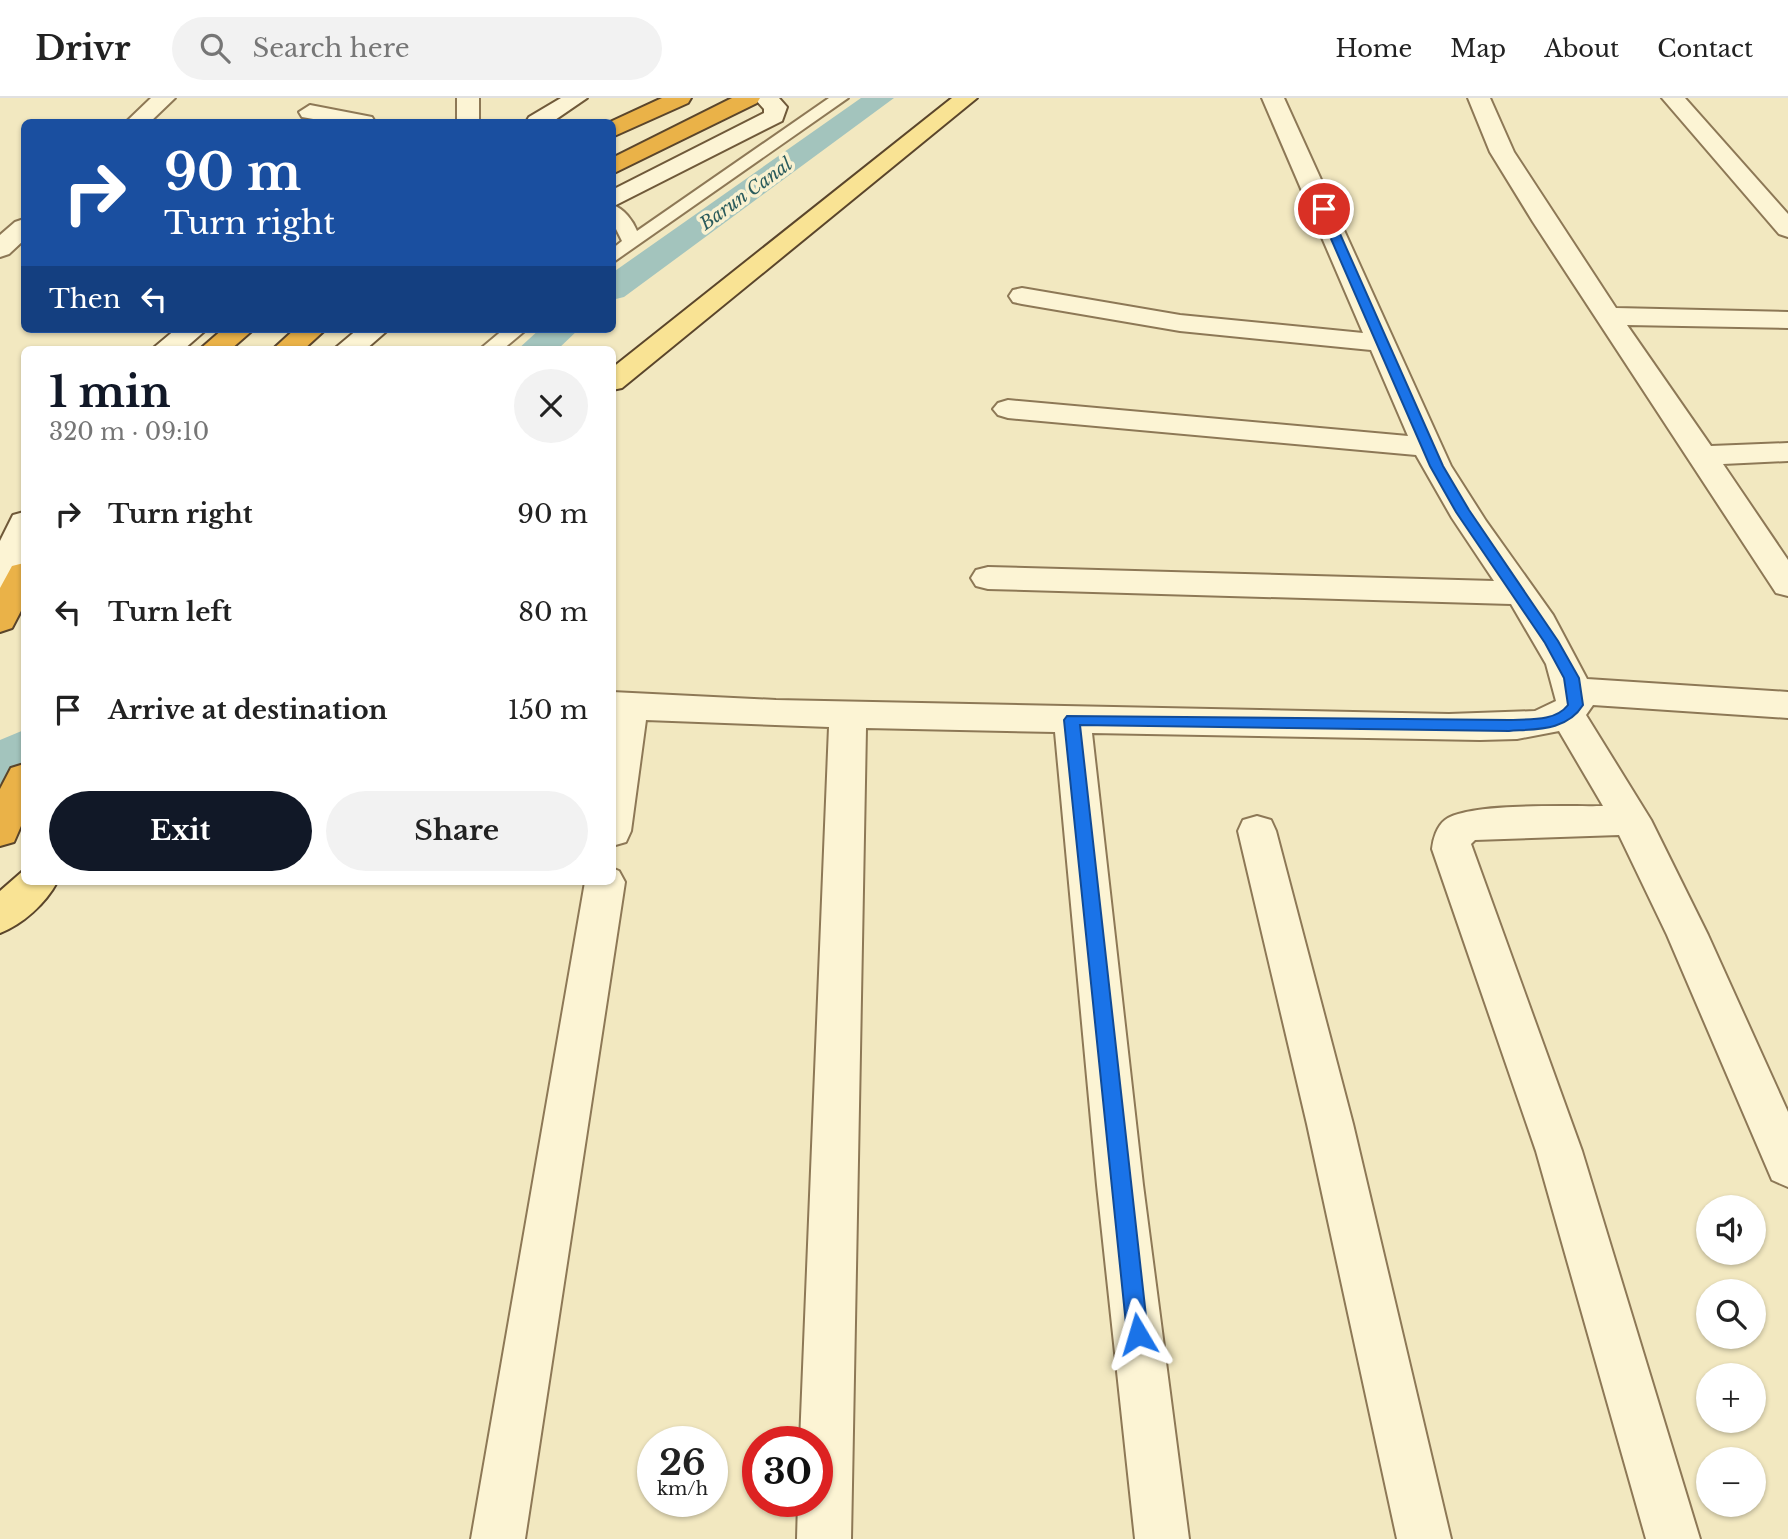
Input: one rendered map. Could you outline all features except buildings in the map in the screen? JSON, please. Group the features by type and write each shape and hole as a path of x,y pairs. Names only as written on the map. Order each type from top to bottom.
{"highway":[{"path":"616,128 680,98"},
{"path":"616,165 750,98"},
{"path":"218,346 235,333"},
{"path":"291,346 307,333"},
{"path":"0,620 21,580"},
{"path":"2,827 21,785"}],"main road":[{"path":"616,379 966,98"},
{"path":"0,916 34,885"}],"street":[{"path":"141,119 164,98"},
{"path":"468,98 468,119"},
{"path":"542,119 576,98"},
{"path":"616,198 774,116 776,107 765,98"},
{"path":"1273,98 1428,446 1463,512 1560,657 1571,703 1632,820 1727,1023 1788,1165"},
{"path":"1479,98 1509,163 1788,585"},
{"path":"1673,98 1788,229"},
{"path":"310,112 348,119"},
{"path":"1750,185 1775,185"},
{"path":"0,249 21,230"},
{"path":"1022,296 1180,323 1383,343"},
{"path":"1608,316 1788,320"},
{"path":"170,346 188,333"},
{"path":"352,346 370,333"},
{"path":"1008,409 1428,446"},
{"path":"1704,456 1788,452"},
{"path":"0,581 21,529"},
{"path":"988,578 1519,593"},
{"path":"616,781 622,706 1072,720 1448,727 1546,723 1571,703 1788,705"},
{"path":"824,1539 848,714"},
{"path":"1072,720 1120,1185 1162,1539"},
{"path":"1632,820 1470,825 1457,830 1451,840 1559,1151 1673,1539"},
{"path":"1257,831 1330,1124 1424,1539"},
{"path":"498,1539 605,885"}],"lane":[{"path":"616,255 840,98"},
{"path":"616,214 625,223 632,243"},
{"path":"494,346 512,333"}],"waterway":[{"name":"Barun Canal","path":"616,287 666,248 880,98"},
{"name":"Barun Canal","path":"540,346 557,333"},
{"name":"Barun Canal","path":"0,766 21,749"}],"route":[{"path":"1138,1334 1072,720 1509,726 1546,723 1568,716 1576,705 1571,678 1551,641 1463,512 1436,466 1324,209"}]}
